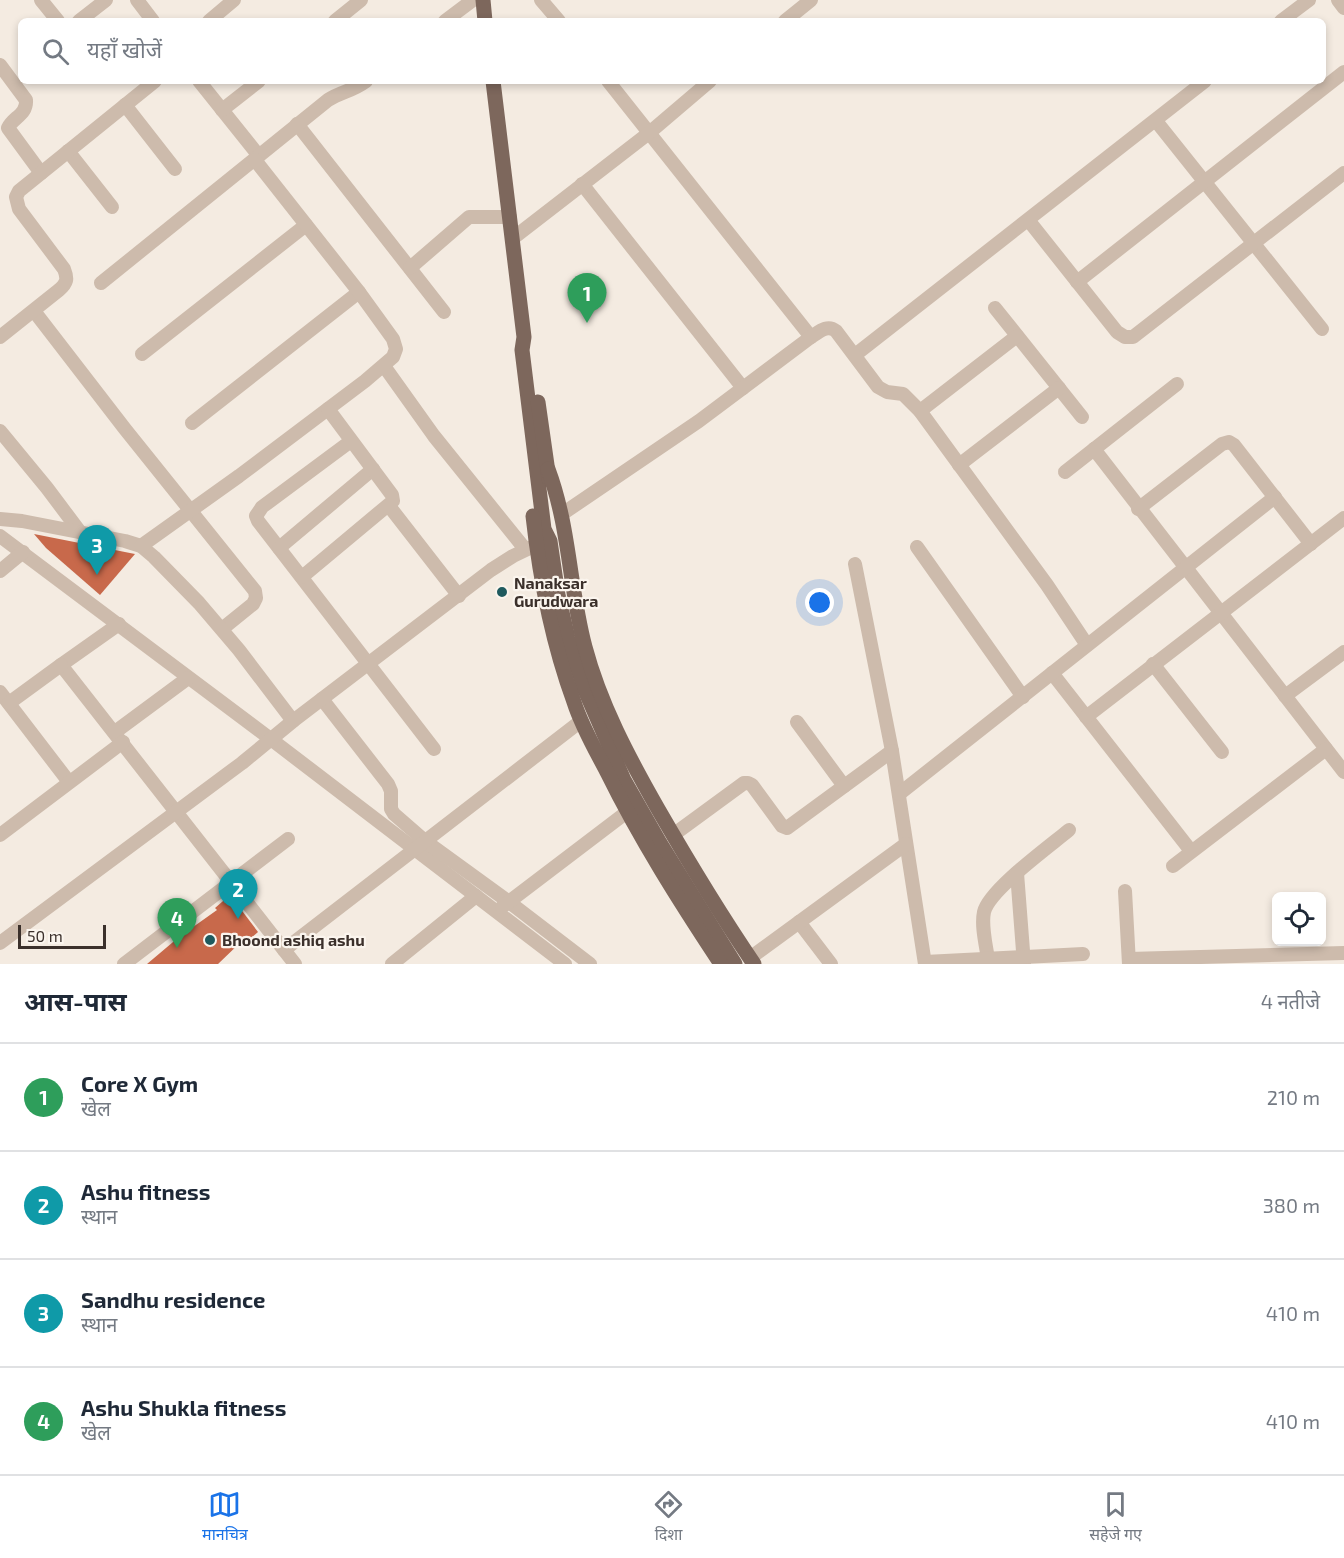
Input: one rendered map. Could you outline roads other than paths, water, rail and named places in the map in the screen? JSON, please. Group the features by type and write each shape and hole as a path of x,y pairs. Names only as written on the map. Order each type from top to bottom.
{"main road":[{"path":"483,0 485,18"},
{"path":"493,84 524,337 531,350 532,393 542,470 554,528 537,545"},
{"path":"542,470 562,514 585,648 617,732 673,835 752,961"},
{"path":"537,545 544,599 556,648 581,722 657,865 721,964"},
{"path":"537,545 558,595 568,638 584,688 624,780 735,964"}],"street":[{"path":"41,0 55,18"},
{"path":"83,18 106,0"},
{"path":"136,0 151,18"},
{"path":"213,18 234,0"},
{"path":"339,18 361,0"},
{"path":"449,18 473,0"},
{"path":"541,0 556,18"},
{"path":"789,18 811,0"},
{"path":"1285,18 1309,0"},
{"path":"1338,0 1344,8"},
{"path":"0,65 26,100 23,112 9,124 8,128 41,173"},
{"path":"1077,282 1344,72"},
{"path":"0,337 66,283 67,276 16,203 19,191 151,84"},
{"path":"141,546 384,366 393,357 396,349 393,339 359,292 201,84"},
{"path":"222,110 255,84"},
{"path":"101,283 328,100 335,95 350,92 362,84"},
{"path":"610,84 811,337"},
{"path":"512,239 649,133 706,84"},
{"path":"855,355 1201,84"},
{"path":"125,105 175,169"},
{"path":"1156,121 1322,329"},
{"path":"297,124 444,312"},
{"path":"68,152 112,207"},
{"path":"1029,221 1117,332 1125,337 1133,337 1344,173"},
{"path":"582,184 743,388"},
{"path":"410,268 470,217 476,215 510,217"},
{"path":"142,354 306,225"},
{"path":"192,423 359,292"},
{"path":"995,308 1082,417"},
{"path":"34,311 189,511 255,591 256,598 253,604 222,629"},
{"path":"562,514 690,427 811,337 832,327 878,387 887,392 903,394 920,411 1047,585 1087,645"},
{"path":"920,411 1017,336"},
{"path":"0,943 272,740 293,721 491,570 537,545 434,436 384,366"},
{"path":"1065,472 1177,384"},
{"path":"959,465 1059,388"},
{"path":"302,578 389,506 394,498 328,409"},
{"path":"0,431 80,532"},
{"path":"351,441 258,511 256,516 434,749"},
{"path":"1138,508 1222,444 1229,442 1234,445 1311,544"},
{"path":"1094,449 1326,749 1342,765"},
{"path":"279,548 373,469"},
{"path":"899,794 1275,497"},
{"path":"389,506 459,596"},
{"path":"0,519 9,518 141,546 222,629 293,721"},
{"path":"1086,717 1344,518"},
{"path":"0,536 272,740 419,845 509,902 590,964"},
{"path":"917,547 1023,697"},
{"path":"0,571 23,552"},
{"path":"855,564 892,751 925,963 988,959 1023,961 1083,954"},
{"path":"9,704 119,624"},
{"path":"1285,696 1344,652"},
{"path":"1153,664 1222,752"},
{"path":"61,665 295,964"},
{"path":"1052,673 1191,851"},
{"path":"0,835 69,782 188,678"},
{"path":"0,692 69,782"},
{"path":"322,699 388,784 391,791 391,809 419,845 476,896 558,962"},
{"path":"284,950 581,722"},
{"path":"797,722 844,786"},
{"path":"1173,866 1326,749"},
{"path":"673,835 744,783 752,785 782,826 787,828 892,751"},
{"path":"496,911 627,812"},
{"path":"988,959 984,912 988,901 1017,873 1069,830"},
{"path":"124,964 288,839"},
{"path":"752,961 798,922 906,844"},
{"path":"1017,873 1023,961"},
{"path":"1125,891 1129,962 1344,953"},
{"path":"392,964 476,896"},
{"path":"798,922 831,964"}],"place":[{"name":"Core X Gym","path":"587,323"},
{"name":"Sandhu residence","path":"97,575"},
{"name":"Nanaksar Gurudwara","path":"502,592"},
{"name":"Ashu fitness","path":"238,919"},
{"name":"Bhoond ashiq ashu","path":"210,940"},
{"name":"Ashu Shukla fitness","path":"177,948"}]}
